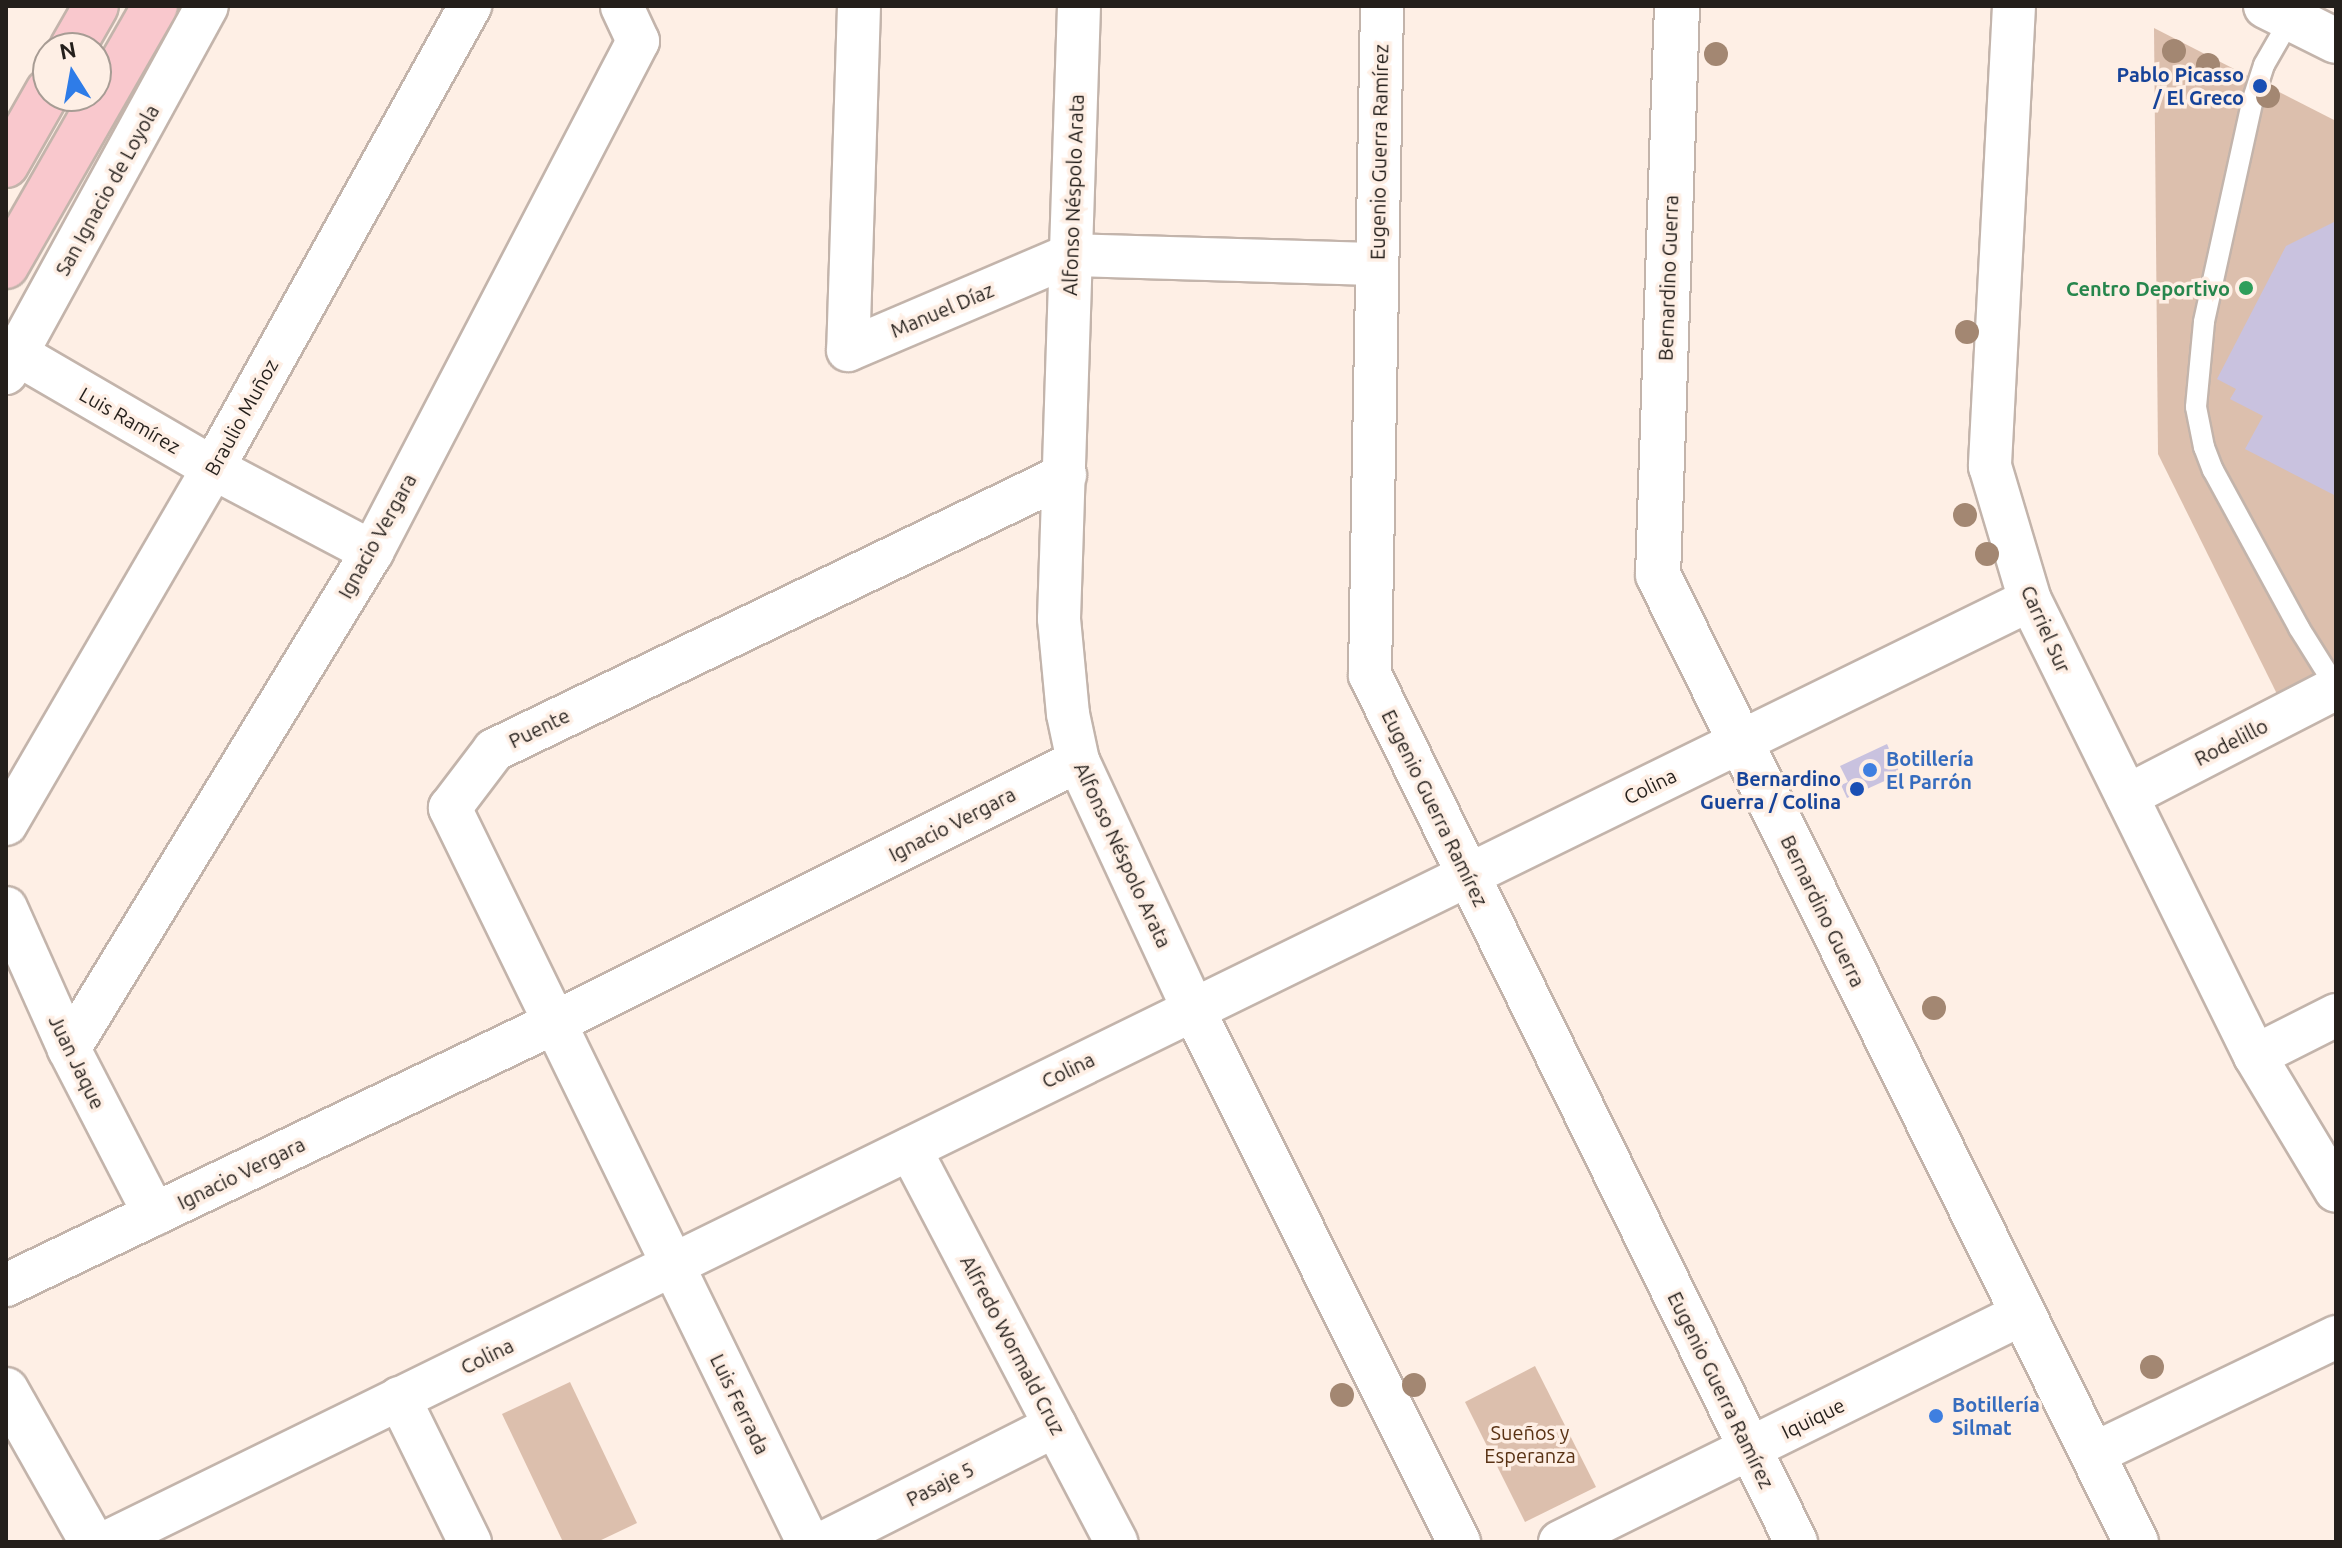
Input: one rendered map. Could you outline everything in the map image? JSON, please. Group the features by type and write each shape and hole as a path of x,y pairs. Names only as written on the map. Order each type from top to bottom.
{"main road":[{"path":"81,32 96,6"},
{"path":"6,266 155,6"},
{"path":"6,165 36,112"}],"street":[{"name":"San Ignacio de Loyola","path":"12,364 207,6"},
{"name":"Braulio Muñoz","path":"6,824 213,468 470,6"},
{"name":"Ignacio Vergara","path":"69,1049 372,552 638,41 622,6"},
{"name":"Manuel Díaz","path":"859,6 848,350 1071,255 1377,264"},
{"name":"Alfonso Néspolo Arata","path":"1079,6 1059,619 1068,714 1078,761 1193,1009 1459,1542"},
{"name":"Eugenio Guerra Ramírez","path":"1382,6 1370,675 1796,1542"},
{"name":"Bernardino Guerra","path":"1677,6 1658,575 2136,1542"},
{"name":"Carriel Sur","path":"2014,6 1990,466 2030,600 2255,1056 2336,1191"},
{"path":"2279,12 2336,41"},
{"name":"Luis Ramírez","path":"12,364 372,552"},
{"name":"Puente","path":"672,1265 450,808 494,750 1065,475"},
{"name":"Colina","path":"107,1542 2030,600"},
{"name":"Rodelillo","path":"2127,796 2336,687"},
{"name":"Ignacio Vergara","path":"6,1285 554,1023 1078,761"},
{"name":"Juan Jaque","path":"6,908 69,1049 154,1214"},
{"path":"2255,1056 2336,1015"},
{"name":"Alfredo Wormald Cruz","path":"910,1149 1116,1542"},
{"name":"Luis Ferrada","path":"672,1265 808,1542"},
{"name":"Iquique","path":"1560,1542 2022,1314"},
{"path":"2093,1454 2336,1337"},
{"path":"6,1390 92,1542"},
{"path":"399,1398 470,1542"},
{"name":"Pasaje 5","path":"825,1542 1055,1426"}],"lane":[{"path":"2279,12 2252,103 2204,322 2196,407 2204,447 2213,470 2299,628 2336,687"}],"green space":[{"name":"Centro Deportivo","path":"2154,28 2336,121 2336,667 2278,696 2158,454"},
{"name":"Sueños y Esperanza","path":"1535,1366 1596,1487 1525,1522 1465,1402"},
{"path":"570,1382 637,1523 597,1542 563,1542 502,1414"}],"building":[{"path":"2336,221 2336,496 2245,449 2263,416 2230,399 2236,389 2217,379 2286,246"},
{"name":"Botillería El Parrón","path":"1887,744 1900,774 1847,798 1841,785 1848,782 1840,766"}],"place":[{"name":"Pablo Picasso / El Greco","path":"2260,86"},
{"name":"Centro Deportivo","path":"2246,288"},
{"name":"Botillería El Parrón","path":"1870,770"},
{"name":"Bernardino Guerra / Colina","path":"1857,789"},
{"name":"Botillería Silmat","path":"1936,1416"}]}
